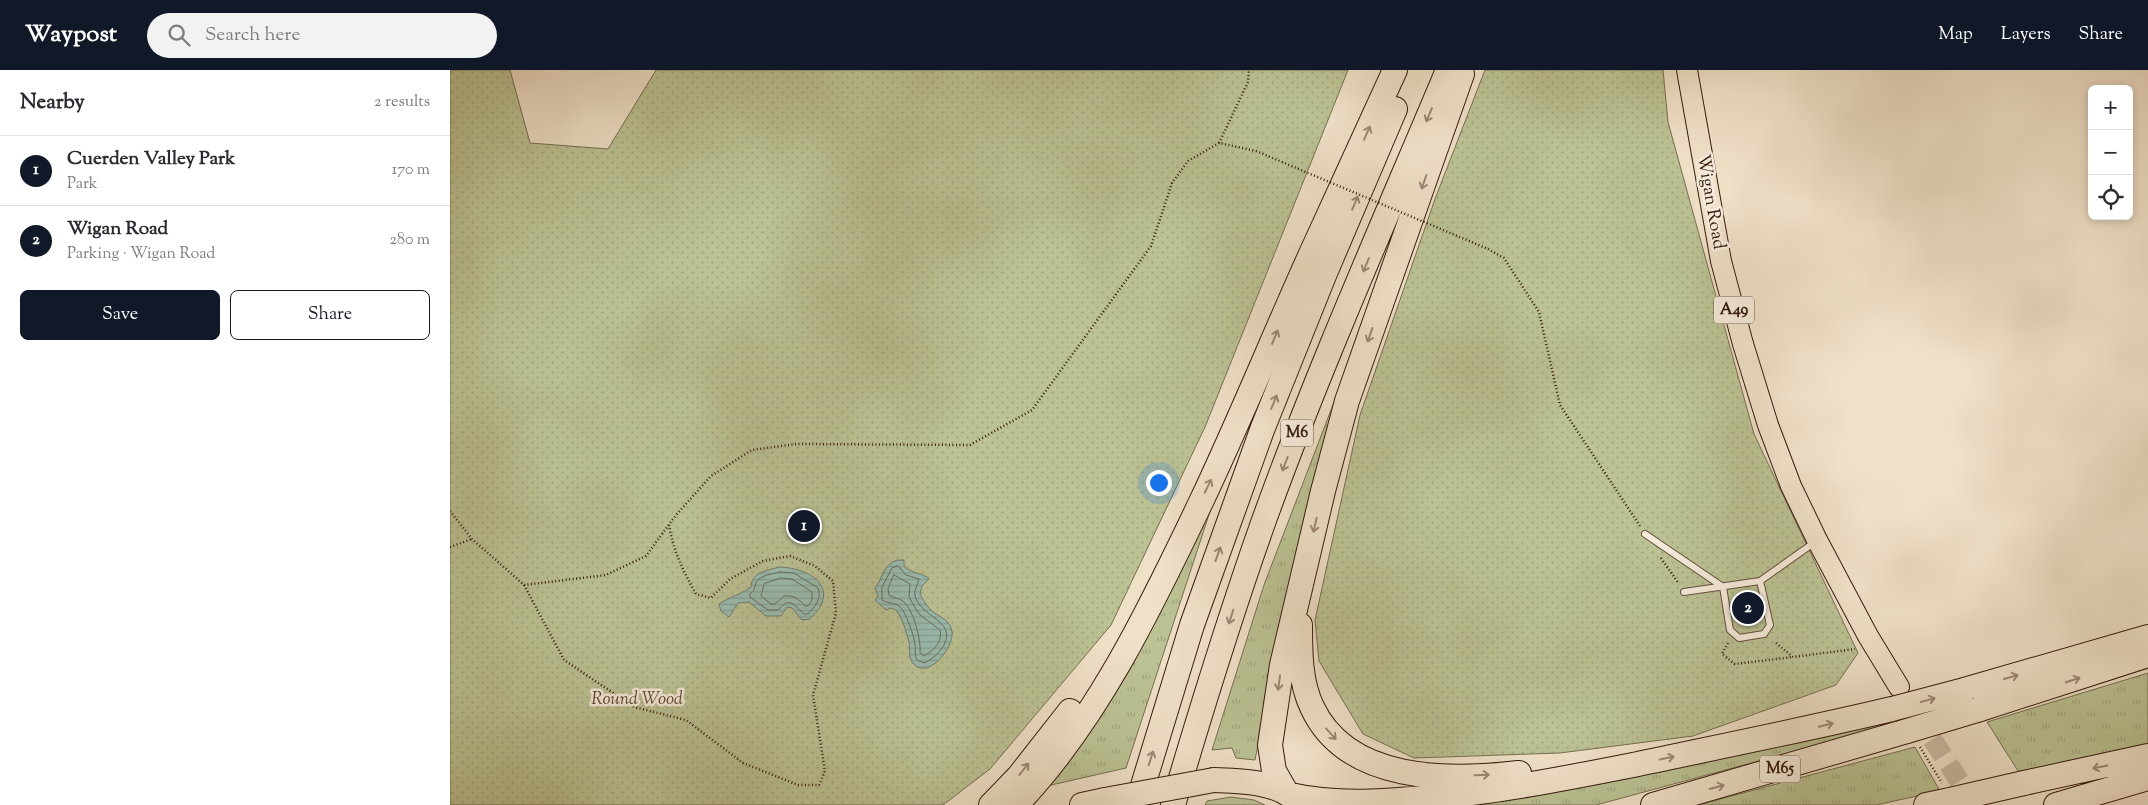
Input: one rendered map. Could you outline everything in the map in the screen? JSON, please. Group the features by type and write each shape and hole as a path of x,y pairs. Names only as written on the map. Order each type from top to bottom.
{"highway":[{"path":"1016,805 1036,784 1094,702 1139,628 1231,439 1310,256 1395,70"},
{"name":"M6","path":"1137,805 1192,625 1262,430 1325,272 1412,70"},
{"name":"M6","path":"1172,805 1211,676 1263,522 1343,320 1448,70"},
{"path":"1292,797 1274,770 1270,744 1282,665 1300,588 1347,401 1464,70"},
{"path":"991,805 1019,776 1059,727 1172,561"},
{"path":"1300,588 1300,654 1304,685 1312,708 1326,729 1341,745 1354,754 1390,769 1413,774 1451,776 1508,774 1576,766 1629,766"},
{"path":"1082,805 1214,780 1255,784 1292,797 1314,801 1384,802 1466,794 1551,782 1802,731 1964,690 2148,637"},
{"name":"M65","path":"1653,805 1907,731 2148,655"},
{"path":"1926,805 2148,756"},
{"path":"2056,805 2148,778"}],"main road":[{"name":"Wigan Road","path":"1687,70 1721,261 1743,344 1768,425 1791,486 1817,540 1868,636 1899,686"}],"lane":[{"path":"1645,534 1723,587 1730,630 1739,638 1764,634 1770,625 1760,581"},
{"path":"1684,592 1760,581 1817,540"}],"path":[{"path":"524,585 606,575 646,556 669,524 711,476 752,450 796,444 970,446 1032,410 1151,246 1172,183 1188,160 1219,143 1248,82 1249,70"},
{"path":"1219,143 1256,151 1488,249 1504,258 1539,312 1560,405 1645,534"},
{"path":"450,511 472,539 524,585 564,660 634,706 686,720 742,763 798,785 820,785 825,772 813,695 836,613 833,581 815,566 790,556 763,561 730,579 711,598 696,594 682,570 672,544 669,524"},
{"path":"450,547 472,539"},
{"path":"1661,557 1684,592"},
{"path":"1728,643 1722,654 1735,664 1859,648"},
{"path":"1776,643 1793,657"}],"green space":[{"name":"Round Wood","path":"450,70 510,70 530,143 608,149 656,70 1348,70 1205,427 1111,625 990,769 943,805 450,805"},
{"path":"1485,70 1663,70 1668,122 1754,434 1858,653 1836,685 1693,736 1560,753 1414,758 1363,734 1319,661 1315,620 1360,415 1435,199"},
{"path":"1362,329 1293,566 1255,760 1236,758 1232,748 1212,750 1264,585"},
{"path":"1219,484 1126,768 1047,786"},
{"path":"2148,673 2148,745 2020,774 1987,722"},
{"path":"1896,718 1899,723 1596,805 1440,805"},
{"path":"1915,747 1940,791 1876,805 1698,805"},
{"path":"1231,797 1254,800 1265,805 1205,805 1207,801"}],"water":[{"path":"897,560 904,560 904,566 907,569 929,579 922,586 920,594 931,610 948,623 952,631 952,638 945,653 933,665 926,668 920,668 912,661 909,642 901,617 896,610 891,608 886,610 875,600 878,596 875,588 888,565"},
{"path":"779,567 802,571 819,582 823,590 823,598 819,608 810,619 802,620 792,608 787,607 781,616 766,616 749,602 738,603 729,617 721,611 719,604 751,587 757,575"}],"tunnel":[{"path":"1916,714 1975,805"}],"place":[{"name":"Cuerden Valley Park","path":"804,526"},
{"name":"Wigan Road","path":"1748,608"}]}
